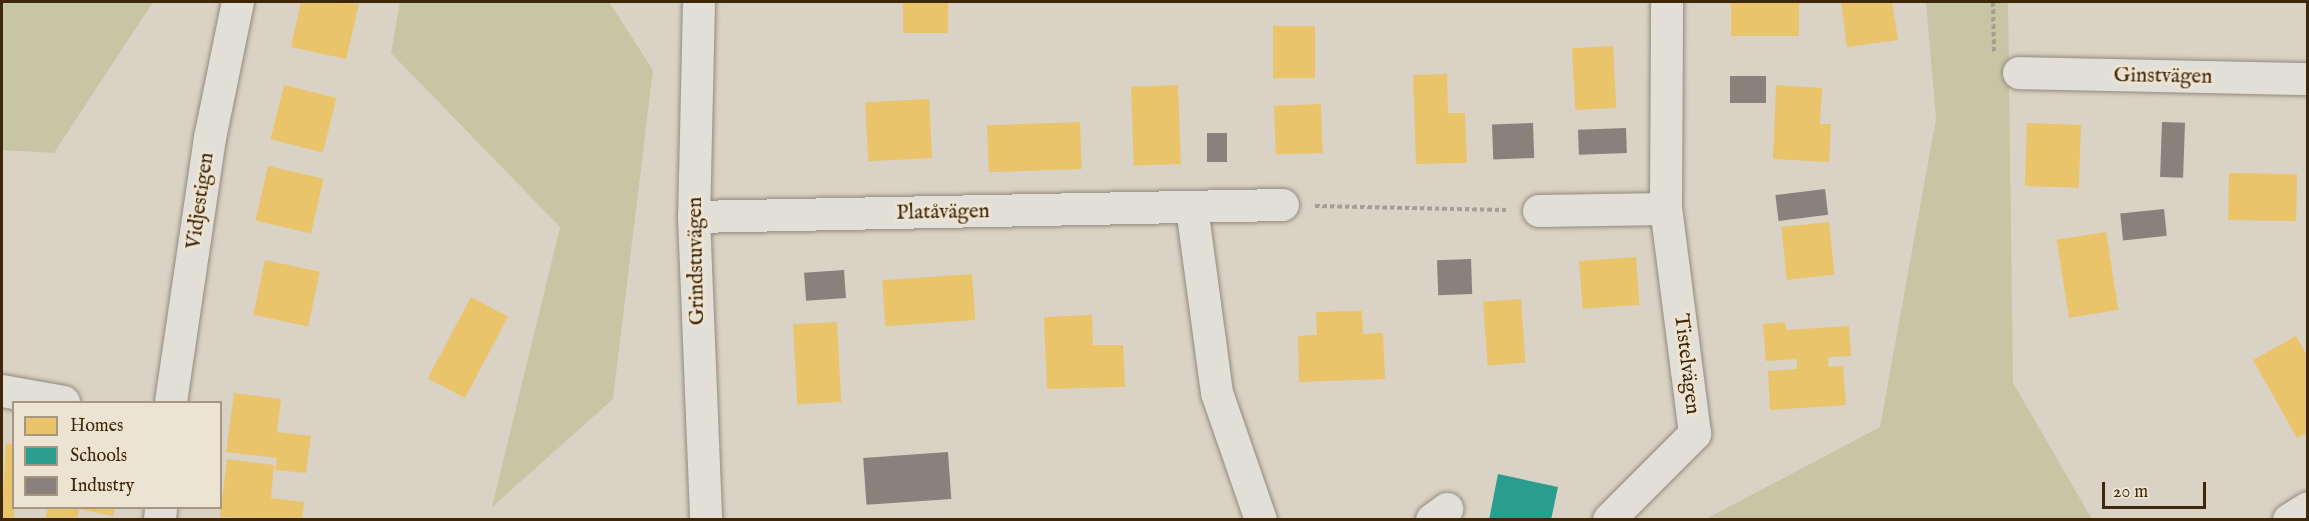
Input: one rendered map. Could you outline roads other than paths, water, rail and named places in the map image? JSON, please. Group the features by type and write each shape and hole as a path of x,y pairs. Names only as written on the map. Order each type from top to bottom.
{"street":[{"name":"Vidjestigen","path":"171,401 210,138 238,2"},
{"name":"Grindstuvägen","path":"699,2 694,217 706,519"},
{"name":"Tistelvägen","path":"1609,519 1695,434 1666,209 1667,2"},
{"name":"Ginstvägen","path":"2019,73 2307,79"},
{"name":"Platåvägen","path":"694,217 1283,206"},
{"path":"1192,208 1217,393 1261,519"},
{"path":"1539,211 1666,209"},
{"path":"2,392 58,401"},
{"path":"2289,519 2307,508"}]}
